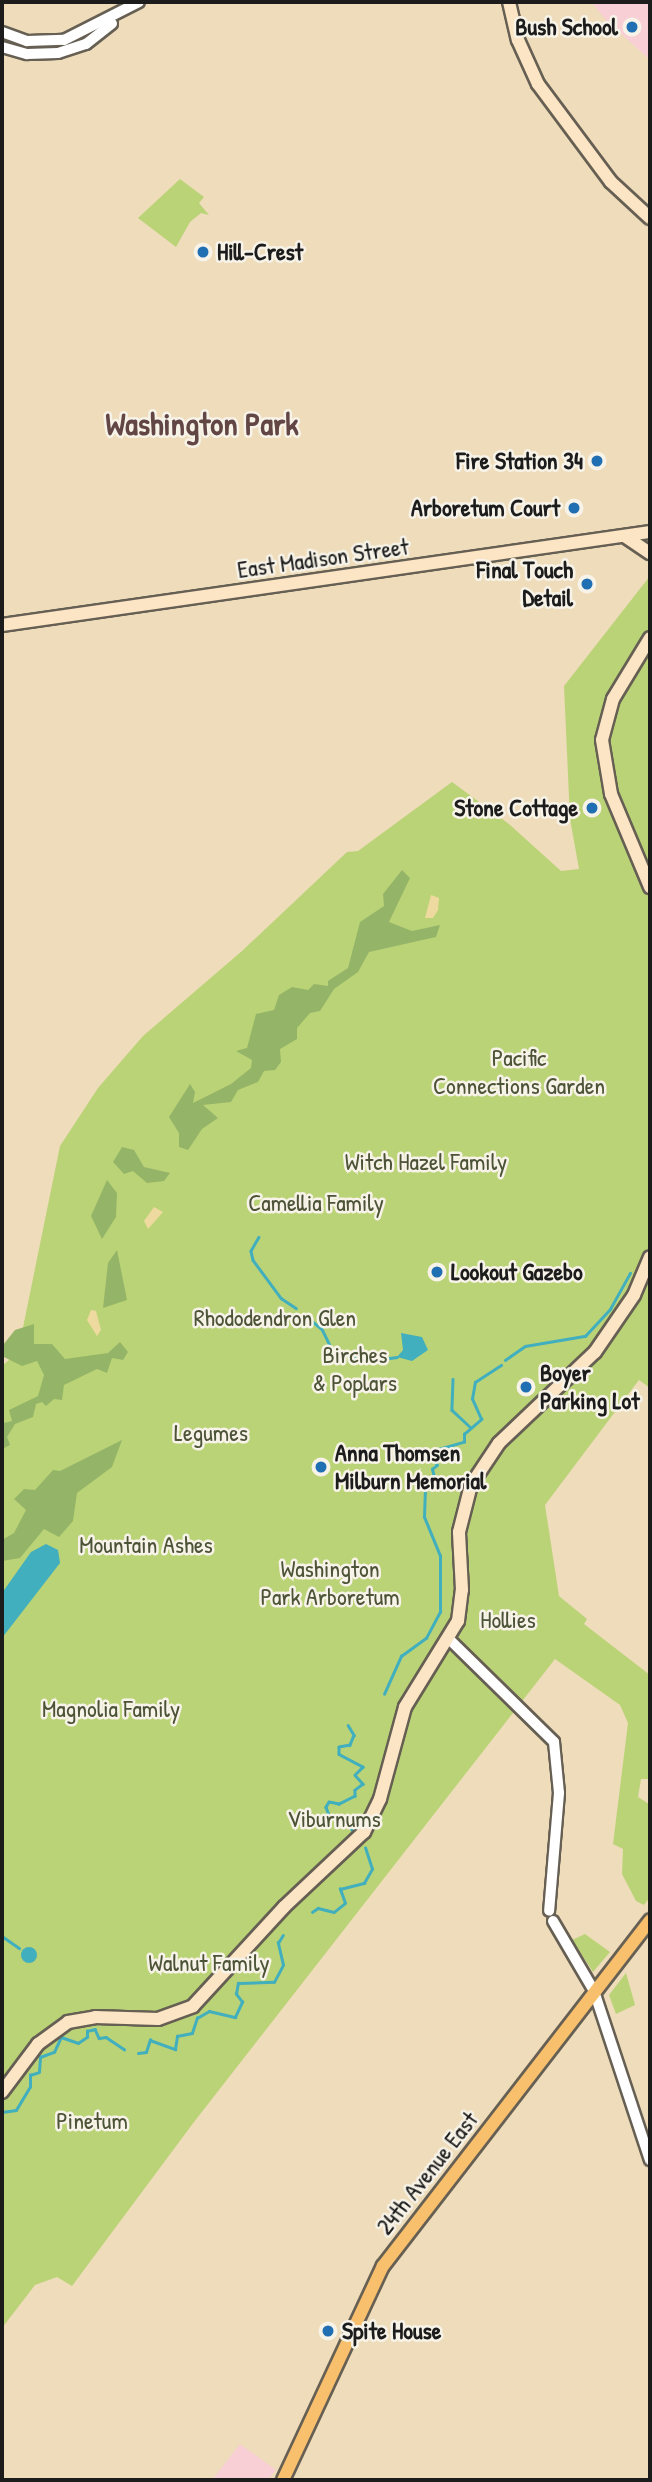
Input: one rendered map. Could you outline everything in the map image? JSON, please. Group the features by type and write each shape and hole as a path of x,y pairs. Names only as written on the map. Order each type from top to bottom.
{"main road":[{"path":"509,2 518,40 538,84 619,192 650,218"},
{"name":"East Madison Street","path":"2,625 650,532"},
{"path":"626,537 650,553"},
{"path":"650,638 613,699 602,740 611,794 650,887"},
{"path":"2,2092 37,2044 59,2026 86,2018 167,2017 210,1992 269,1922 368,1826 405,1707 449,1639 463,1601 460,1522 476,1474 499,1443 596,1352 634,1295 650,1257"},
{"name":"24th Avenue East","path":"283,2480 383,2266 650,1920"}],"street":[{"path":"2,32 27,41 64,40 134,5"},
{"path":"2,47 37,55 68,51 95,38 134,5"},
{"path":"449,1639 554,1742 559,1793 551,1916 594,1991 650,2160"}],"shaded area":[{"name":"Bush School","path":"591,2 650,2 650,60 606,20"},
{"path":"240,2444 276,2470 268,2480 212,2480"}],"green space":[{"path":"180,179 204,197 199,203 209,215 201,213 190,222 176,247 138,218"},
{"name":"Washington Park Arboretum","path":"650,576 650,1388 639,1380 545,1505 559,1596 587,1619 584,1624 650,1675 650,1779 641,1779 638,1797 649,1804 650,1897 644,1905 636,1901 622,1874 623,1849 613,1844 628,1723 620,1705 555,1659 194,2122 72,2286 57,2277 35,2285 2,2328 2,1366 18,1352 60,1146 98,1088 143,1036 242,951 347,852 358,851 452,782 509,824 561,871 579,869 570,819 564,686"},
{"path":"402,870 410,878 389,922 412,931 440,925 436,937 369,952 358,972 334,989 320,1011 310,1013 297,1028 297,1039 280,1049 281,1062 275,1070 264,1071 258,1082 238,1090 231,1102 203,1105 218,1118 202,1129 188,1150 179,1147 179,1133 169,1117 190,1084 195,1092 193,1103 231,1084 251,1068 252,1060 236,1051 247,1048 256,1014 274,1010 279,995 292,987 308,990 314,984 328,986 328,981 348,968 360,922 384,906 383,894"},
{"path":"122,1147 134,1150 144,1167 170,1173 164,1181 147,1183 133,1171 124,1174 113,1162"},
{"path":"107,1180 117,1193 116,1217 102,1239 91,1216"},
{"path":"117,1250 127,1300 103,1308 108,1263"},
{"path":"34,1324 34,1344 52,1344 65,1359 108,1353 120,1342 128,1352 123,1360 112,1358 107,1373 97,1369 64,1385 62,1400 54,1399 46,1406 42,1402 36,1404 33,1417 15,1424 7,1437 10,1445 2,1449 4,1423 12,1421 9,1410 38,1396 44,1375 37,1361 22,1366 2,1356 3,1345 15,1330"},
{"path":"122,1440 112,1467 77,1493 73,1521 59,1537 44,1529 20,1558 2,1561 2,1540 14,1533 26,1510 14,1499 24,1489 35,1490 53,1470 60,1471"},
{"path":"585,1934 610,1952 593,1972 572,1940"},
{"path":"626,1973 635,2005 616,2014 609,1995"}],"sand":[{"path":"431,895 439,898 438,910 433,918 425,918"},
{"path":"154,1207 163,1212 148,1229 144,1221"},
{"path":"91,1310 96,1311 101,1330 97,1336 87,1320"}],"water":[{"path":"401,1333 422,1337 428,1350 412,1361 397,1357 403,1350"},
{"path":"46,1544 58,1550 60,1563 2,1638 2,1593 31,1552"},
{"path":"29,1947 35,1949 35,1961 29,1963 23,1961 21,1955 23,1949"}],"waterway":[{"path":"259,1237 251,1251 253,1260 281,1298 296,1308"},
{"path":"505,1360 525,1346 585,1336 610,1309 630,1273"},
{"path":"307,1317 322,1329 333,1352 344,1355"},
{"path":"350,1355 361,1362 397,1357"},
{"path":"384,1694 401,1656 426,1638 440,1612 440,1556 424,1517 425,1491 435,1481 432,1469 437,1465 428,1452 464,1442 464,1434 481,1419 472,1399 475,1382 501,1365"},
{"path":"453,1379 452,1410 471,1428"},
{"path":"348,1725 354,1735 350,1745 339,1747 339,1754 363,1767 355,1775 363,1784 355,1790 355,1796 339,1804 329,1802 326,1807 329,1815 345,1821 353,1831"},
{"path":"312,1912 318,1908 334,1912 345,1903 340,1889 364,1883 372,1869 365,1848"},
{"path":"138,2053 146,2052 150,2040 175,2049 177,2036 192,2033 197,2018 209,2011 235,2017 242,2002 236,1994 238,1983 274,1982 283,1965 278,1943 283,1935"},
{"path":"2,1936 19,1948"},
{"path":"2,2112 16,2110 30,2087 30,2075 39,2072 40,2057 54,2052 61,2037 78,2043 87,2037 87,2031 95,2029 99,2038 106,2037 124,2049"}],"place":[{"name":"Bush School","path":"632,27"},
{"name":"Hill-Crest","path":"203,252"},
{"name":"Fire Station 34","path":"597,461"},
{"name":"Arboretum Court","path":"574,508"},
{"name":"Final Touch Detail","path":"587,584"},
{"name":"Stone Cottage","path":"592,808"},
{"name":"Lookout Gazebo","path":"437,1272"},
{"name":"Boyer Parking Lot","path":"526,1387"},
{"name":"Anna Thomsen Milburn Memorial","path":"321,1467"},
{"name":"Spite House","path":"328,2331"}],"district":[{"name":"Washington Park","path":"202,424"}],"park label":[{"name":"Pacific Connections Garden","path":"519,1072"},
{"name":"Witch Hazel Family","path":"426,1162"},
{"name":"Camellia Family","path":"316,1203"},
{"name":"Rhododendron Glen","path":"275,1318"},
{"name":"Birches & Poplars","path":"355,1369"},
{"name":"Legumes","path":"211,1433"},
{"name":"Mountain Ashes","path":"146,1545"},
{"name":"Hollies","path":"508,1620"},
{"name":"Magnolia Family","path":"111,1709"},
{"name":"Viburnums","path":"334,1819"},
{"name":"Walnut Family","path":"209,1963"},
{"name":"Pinetum","path":"92,2121"}]}
